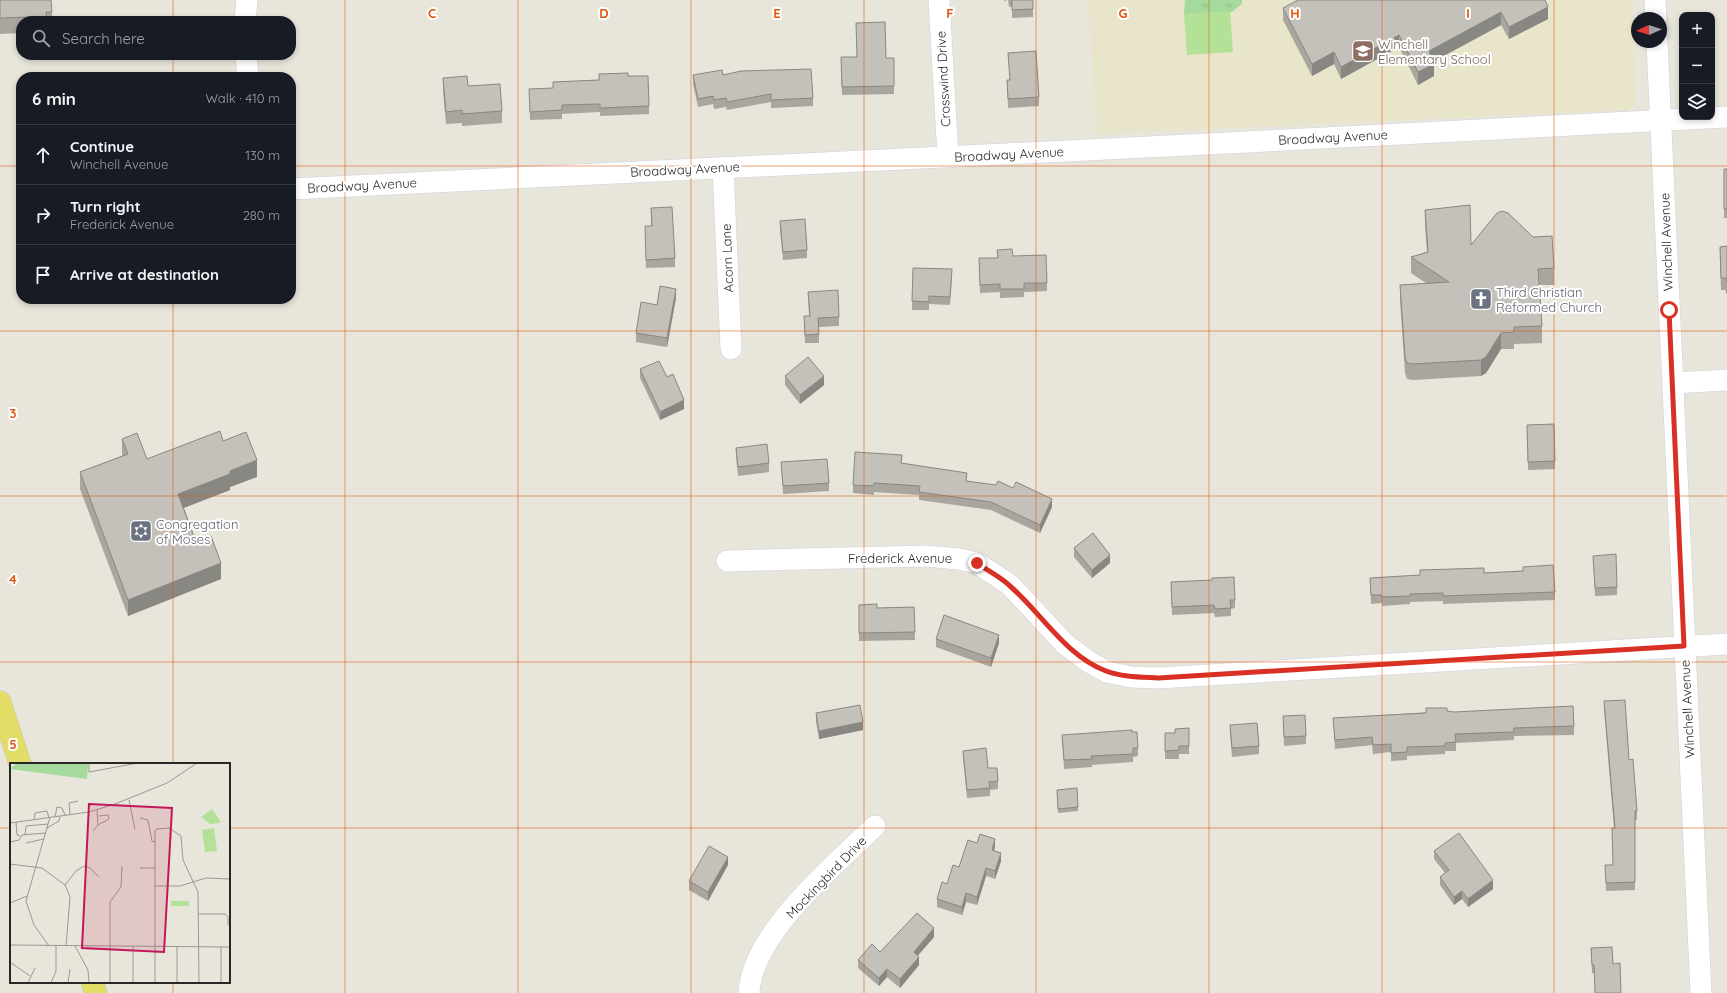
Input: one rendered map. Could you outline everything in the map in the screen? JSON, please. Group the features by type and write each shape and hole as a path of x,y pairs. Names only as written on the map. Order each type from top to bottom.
{"main road":[{"path":"0,702 20,763"},
{"path":"92,983 96,993"}],"street":[{"path":"245,16 247,0"},
{"name":"Crosswind Drive","path":"939,0 948,157"},
{"path":"1655,0 1656,12"},
{"name":"Winchell Avenue","path":"1657,48 1701,993"},
{"path":"246,60 248,72"},
{"name":"Broadway Avenue","path":"296,189 1727,117"},
{"name":"Acorn Lane","path":"723,168 731,349"},
{"path":"1672,383 1727,380"},
{"name":"Frederick Avenue","path":"727,561 926,556 959,558 977,563 1010,585 1065,644 1089,662 1107,672 1131,677 1158,678 1727,644"},
{"name":"Mockingbird Drive","path":"749,993 752,973 766,944 797,903 875,826"}],"shaded area":[{"name":"Winchell Elementary School","path":"1089,0 1632,0 1631,48 1634,48 1636,103 1628,110 1096,134"}],"green space":[{"path":"1185,0 1242,0 1242,4 1232,12 1184,14"},
{"path":"1230,11 1233,52 1187,55 1184,14"}],"building":[{"path":"0,0 51,0 52,12 46,12 46,16 16,16 16,17 0,18"},
{"path":"1012,0 1033,0 1033,9 1012,10"},
{"path":"1298,0 1545,0 1548,7 1509,27 1501,12 1429,51 1434,64 1418,72 1399,35 1341,67 1334,52 1312,64 1283,8"},
{"path":"885,22 886,58 894,58 894,86 842,87 841,57 857,57 856,23"},
{"path":"1036,51 1039,97 1008,99 1007,80 1010,80 1008,53"},
{"path":"811,69 813,98 771,100 771,94 727,102 726,98 714,100 713,96 698,99 693,75 722,70 723,75 741,71"},
{"path":"628,73 628,76 648,76 649,106 600,108 600,104 562,105 562,110 530,112 529,89 553,88 553,82 599,80 599,74"},
{"path":"467,76 468,86 500,84 502,111 462,114 462,110 446,112 443,78"},
{"path":"1724,169 1727,169 1727,209 1724,209"},
{"name":"Third Christian Reformed Church","path":"1470,205 1471,245 1497,213 1502,211 1508,213 1533,237 1552,236 1554,268 1538,269 1542,326 1514,327 1514,332 1501,333 1486,357 1481,360 1413,364 1407,363 1405,357 1400,285 1449,282 1411,257 1428,252 1425,210"},
{"path":"672,207 675,258 646,260 645,226 652,226 651,208"},
{"path":"805,219 807,250 783,252 780,221"},
{"path":"1727,246 1727,282 1725,278 1721,278 1720,247"},
{"path":"1012,249 1013,256 1046,255 1047,283 1024,283 1024,289 1000,289 1000,284 980,285 979,258 998,258 997,250"},
{"path":"913,268 952,269 950,297 929,296 929,302 912,301"},
{"path":"660,286 676,289 667,338 636,333 641,302 657,305"},
{"path":"838,290 839,317 818,318 819,334 805,335 804,316 810,316 808,292"},
{"path":"808,357 824,376 800,395 785,376"},
{"path":"659,361 667,377 673,374 684,400 660,412 640,369"},
{"path":"1554,424 1555,461 1528,462 1527,425"},
{"name":"Congregation of Moses","path":"220,431 223,441 246,432 257,460 230,471 230,474 178,494 196,542 211,536 221,563 128,600 80,472 128,454 122,439 137,433 147,459"},
{"path":"767,444 769,463 738,467 736,448"},
{"path":"855,452 902,455 901,463 967,473 966,481 996,485 998,481 1013,488 1016,482 1052,499 1040,525 991,502 919,492 920,486 874,483 874,486 853,485"},
{"path":"827,459 829,483 783,486 781,462"},
{"path":"1093,533 1110,555 1092,570 1074,548"},
{"path":"1616,554 1617,587 1595,588 1593,556"},
{"path":"1553,565 1555,592 1443,596 1443,593 1382,597 1382,595 1371,595 1370,578 1420,575 1420,570 1484,568 1484,573 1523,571 1523,567"},
{"path":"1234,577 1235,600 1230,600 1231,608 1215,609 1214,605 1172,607 1171,582 1212,580 1212,578"},
{"path":"877,604 877,608 914,607 915,632 859,633 859,605"},
{"path":"944,615 999,635 991,658 936,639"},
{"path":"1625,700 1629,760 1633,759 1637,811 1635,811 1635,882 1606,883 1605,865 1613,865 1612,828 1615,828 1604,701"},
{"path":"860,705 863,722 819,731 816,713"},
{"path":"1573,706 1574,726 1514,728 1514,732 1455,734 1456,742 1445,743 1445,746 1407,747 1407,752 1391,753 1391,744 1373,745 1372,737 1335,740 1333,718 1426,713 1426,708 1447,708 1447,711 1454,712"},
{"path":"1305,715 1306,736 1284,737 1283,716"},
{"path":"1257,723 1259,746 1232,748 1230,725"},
{"path":"1189,728 1189,746 1179,746 1179,750 1165,751 1165,733 1175,733 1175,729"},
{"path":"1132,730 1132,732 1137,732 1138,748 1133,748 1133,754 1091,756 1092,759 1064,760 1062,735"},
{"path":"986,748 988,768 997,768 998,781 989,782 990,788 967,790 963,751"},
{"path":"1077,788 1078,807 1058,809 1057,790"},
{"path":"1459,833 1493,880 1468,899 1462,891 1454,897 1440,877 1449,870 1434,851"},
{"path":"980,834 995,839 992,850 1001,853 995,871 986,868 977,897 966,893 962,907 937,899 942,882 947,884 953,865 959,867 968,840 977,843"},
{"path":"709,846 728,857 708,892 689,881"},
{"path":"917,913 934,928 914,952 919,957 900,979 887,969 879,978 858,960 872,944 880,952"},
{"path":"1612,947 1613,964 1620,963 1621,993 1595,993 1594,965 1592,965 1591,948"}],"place":[{"name":"Winchell Elementary School","path":"1363,51"},
{"name":"Third Christian Reformed Church","path":"1481,299"},
{"name":"Congregation of Moses","path":"141,531"}],"route":[{"path":"977,563 1010,585 1065,644 1089,662 1107,672 1131,677 1158,678 1684,646 1669,310"}]}
